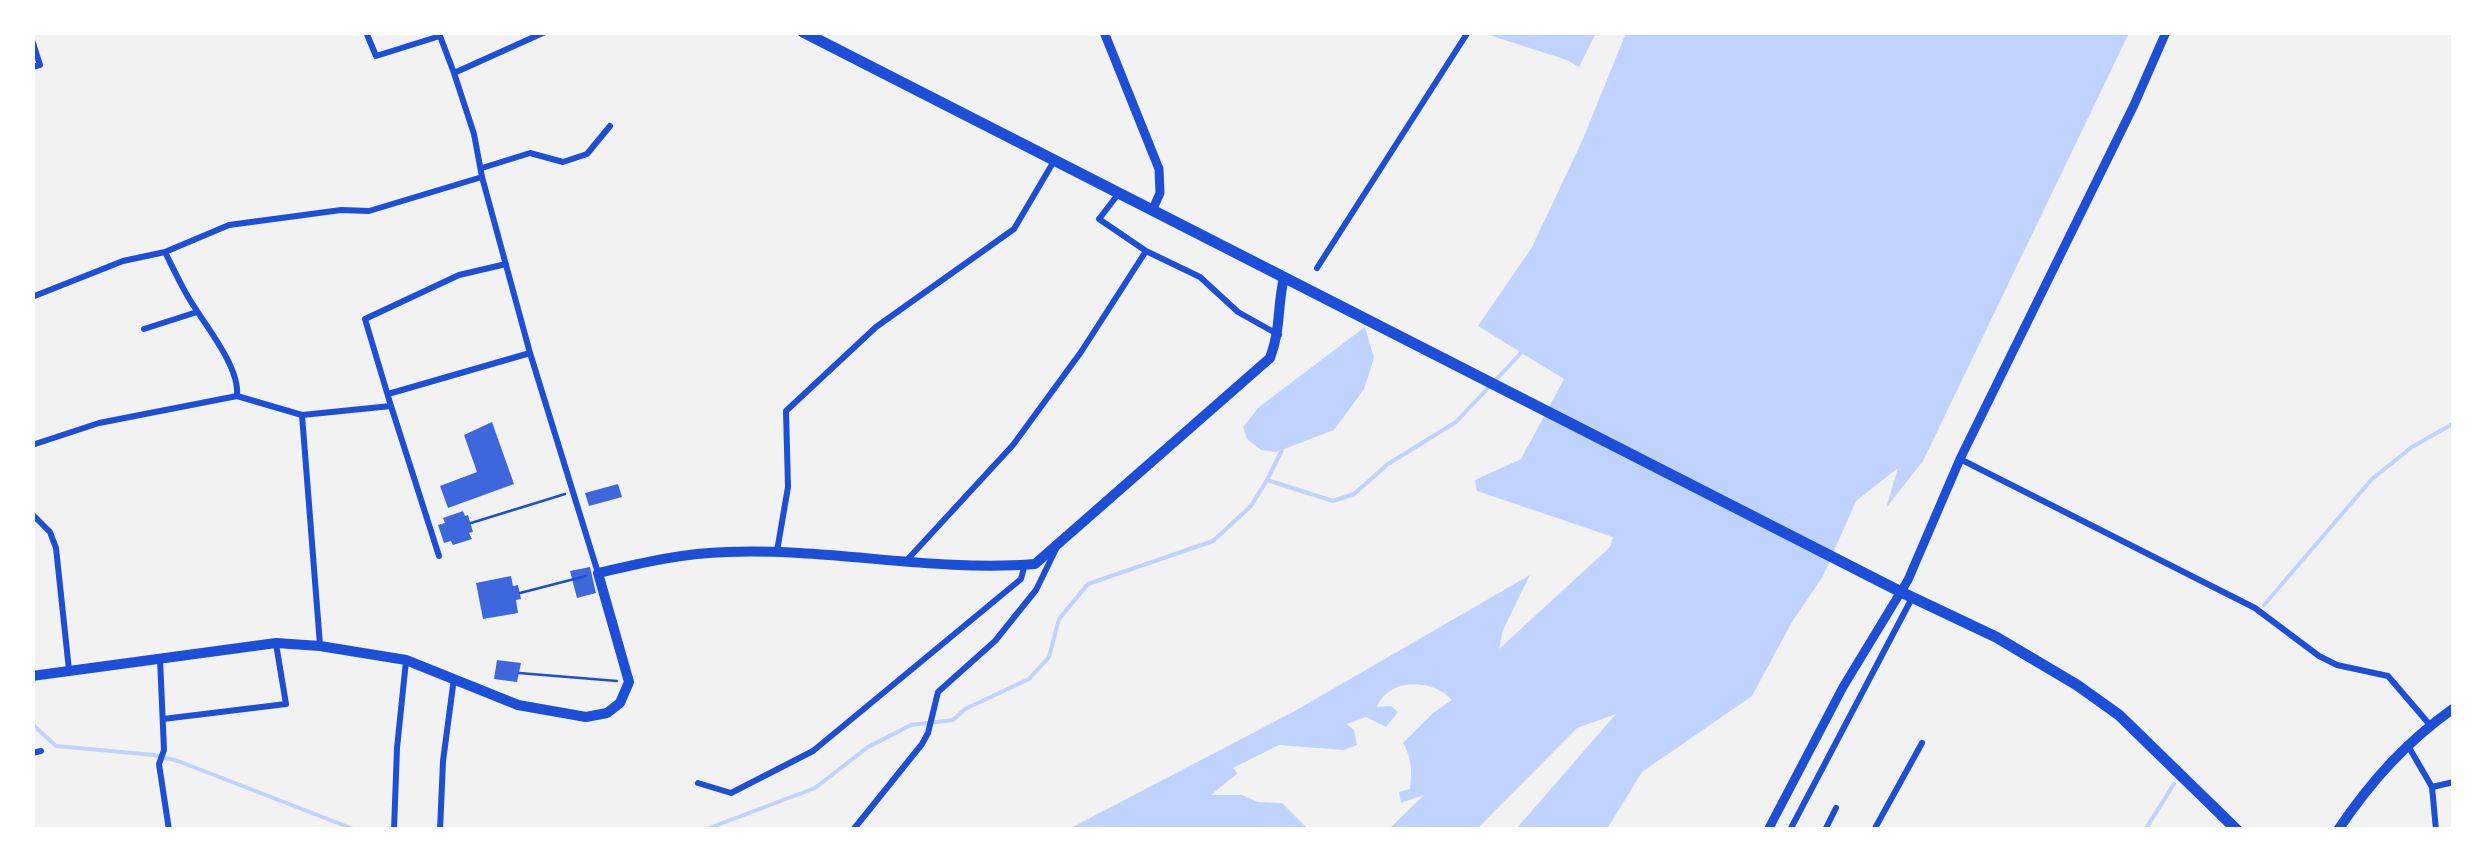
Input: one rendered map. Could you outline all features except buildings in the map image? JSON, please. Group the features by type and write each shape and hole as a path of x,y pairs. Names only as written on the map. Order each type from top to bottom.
{"highway":[{"path":"803,32 1996,638 2078,685 2119,715 2237,830"}],"main road":[{"path":"32,676 276,643 406,660 518,705 586,717 607,713 620,703 629,682 598,573 675,556 777,552 906,561 1036,564 1270,358 1279,335 1278,306 1284,277"},
{"path":"2338,830 2406,744 2454,708"}],"street":[{"path":"366,32 376,56 440,36 454,73 530,353 598,573"},
{"path":"454,73 545,32"},
{"path":"1104,32 1159,169 1160,193 1152,211"},
{"path":"1317,268 1468,32"},
{"path":"1790,830 1907,594 1960,459 2166,32"},
{"path":"32,40 40,65 32,67"},
{"path":"32,297 123,261 165,252 229,225 340,210 370,210 530,153 563,162 587,154 610,126"},
{"path":"777,552 788,487 786,411 876,327 1014,229 1054,160"},
{"path":"1118,193 1099,219 1146,250 1200,278 1238,312 1279,335"},
{"path":"906,561 1013,445 1081,352 1146,250"},
{"path":"165,252 217,342 238,387 237,396"},
{"path":"439,556 365,319 459,275 506,264"},
{"path":"144,329 197,312"},
{"path":"388,394 530,353"},
{"path":"32,444 99,423 237,396 302,414 391,406"},
{"path":"302,414 320,646"},
{"path":"1960,459 2256,608 2319,656 2337,665 2388,676 2430,724"},
{"path":"32,514 50,532 56,548 69,672"},
{"path":"854,830 928,732 938,692 995,640 1036,590 1059,544"},
{"path":"698,783 731,793 812,751 1021,579 1025,564"},
{"path":"1768,830 1843,688 1907,594"},
{"path":"163,719 286,704 276,643"},
{"path":"160,659 164,750 159,764 169,830"},
{"path":"394,830 406,660"},
{"path":"440,830 443,761 454,678"},
{"path":"1874,830 1922,743"},
{"path":"2406,744 2432,787 2436,830"},
{"path":"2432,787 2454,782"},
{"path":"1825,830 1836,808"}],"path":[{"path":"470,523 573,491"},
{"path":"520,593 598,573"},
{"path":"519,673 629,682"}],"water":[{"path":"1494,32 1596,33 1579,67 1492,36"},
{"path":"1626,33 2129,33 1923,461 1886,508 1898,468 1856,501 1823,576 1792,622 1752,696 1642,772 1607,829 1516,829 1616,714 1577,728 1477,829 1389,829 1424,795 1401,803 1399,792 1410,789 1411,777 1403,743 1452,700 1434,688 1412,684 1391,690 1383,697 1377,707 1391,706 1398,712 1386,727 1366,717 1347,724 1354,730 1357,745 1343,750 1279,745 1233,768 1238,773 1211,795 1242,795 1258,802 1282,803 1308,829 1067,830 1293,712 1530,575 1503,630 1499,649 1610,547 1613,537 1477,491 1475,480 1521,459 1564,379 1478,326 1532,247 1583,139"},
{"path":"1365,327 1374,358 1364,389 1334,430 1276,452 1261,450 1247,439 1243,427 1259,407"}],"waterway":[{"path":"704,830 815,788 868,747 911,725 953,720 965,709 1029,679 1049,657 1059,619 1088,584 1213,541 1251,506 1267,480 1333,501 1354,494 1388,464 1456,422 1522,352"},
{"path":"2264,605 2372,479 2412,447 2454,423"},
{"path":"1267,480 1282,450"},
{"path":"32,724 56,746 154,755 178,761 356,830"},
{"path":"2145,830 2174,784"}]}
